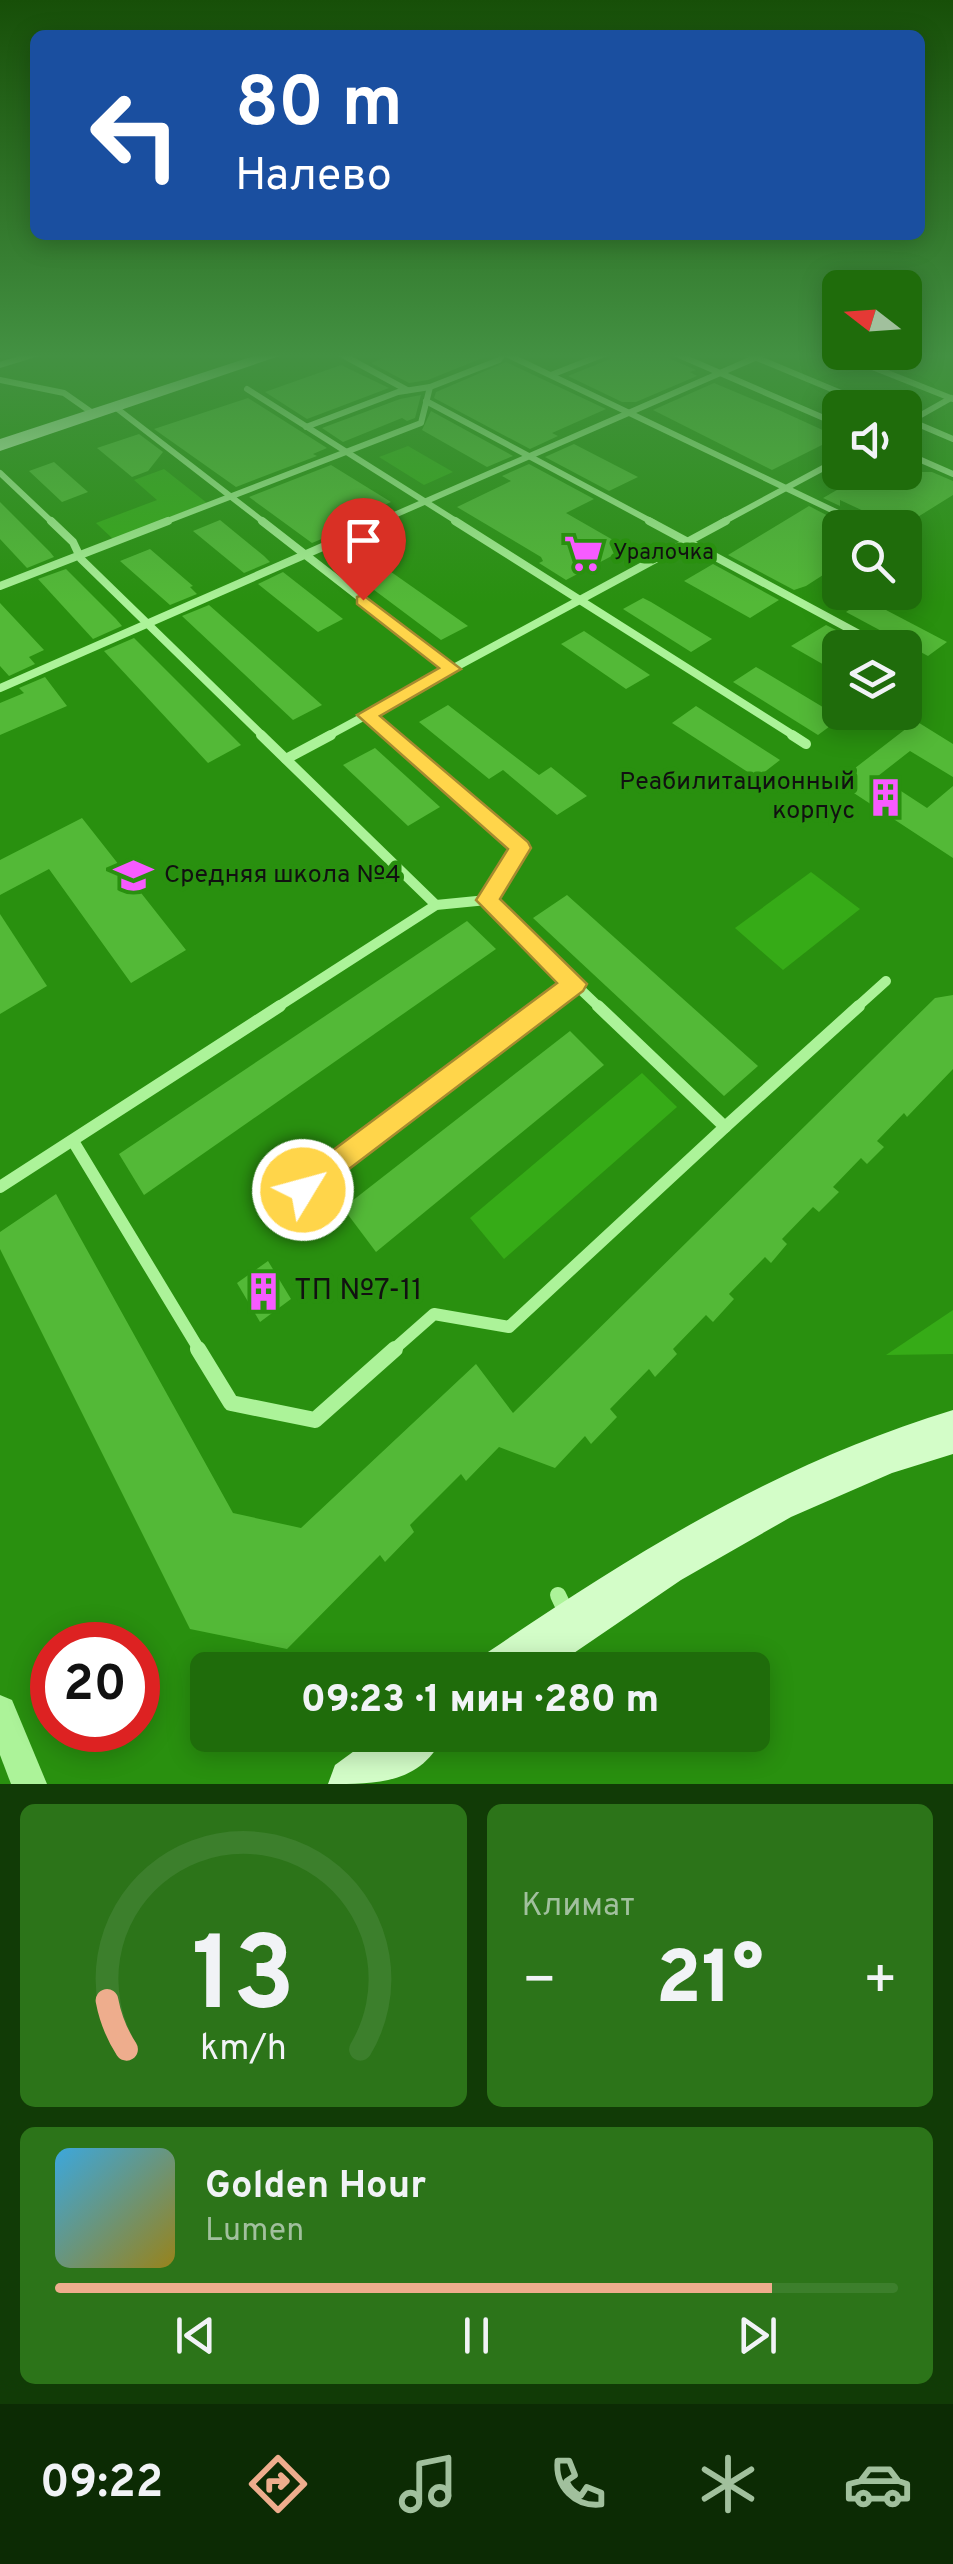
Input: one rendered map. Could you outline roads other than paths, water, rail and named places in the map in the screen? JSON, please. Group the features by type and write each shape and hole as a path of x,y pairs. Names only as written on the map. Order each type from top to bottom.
{"main road":[{"path":"0,445 27,436"},
{"path":"524,1652 565,1610 636,1578 722,1528 917,1441 953,1432"},
{"path":"354,1784 396,1752"}],"street":[{"path":"0,1712 29,1784"}],"lane":[{"path":"152,436 452,669"},
{"path":"321,436 806,744"},
{"path":"0,586 389,436"},
{"path":"493,436 852,630"},
{"path":"0,688 576,436"},
{"path":"678,436 831,510"},
{"path":"922,460 953,474"},
{"path":"286,759 822,469"},
{"path":"0,472 73,542 80,556 436,904"},
{"path":"366,715 520,848 487,900"},
{"path":"0,1187 436,904 487,900 725,1127"},
{"path":"73,1140 231,1404 316,1420 434,1314 509,1327 886,981"},
{"path":"303,1190 574,984"}],"place":[{"name":"Уралочка","path":"583,553"},
{"name":"Реабилитационный корпус","path":"885,797"},
{"name":"Средняя школа №4","path":"134,876"},
{"name":"ТП №7-11","path":"264,1291"}]}
